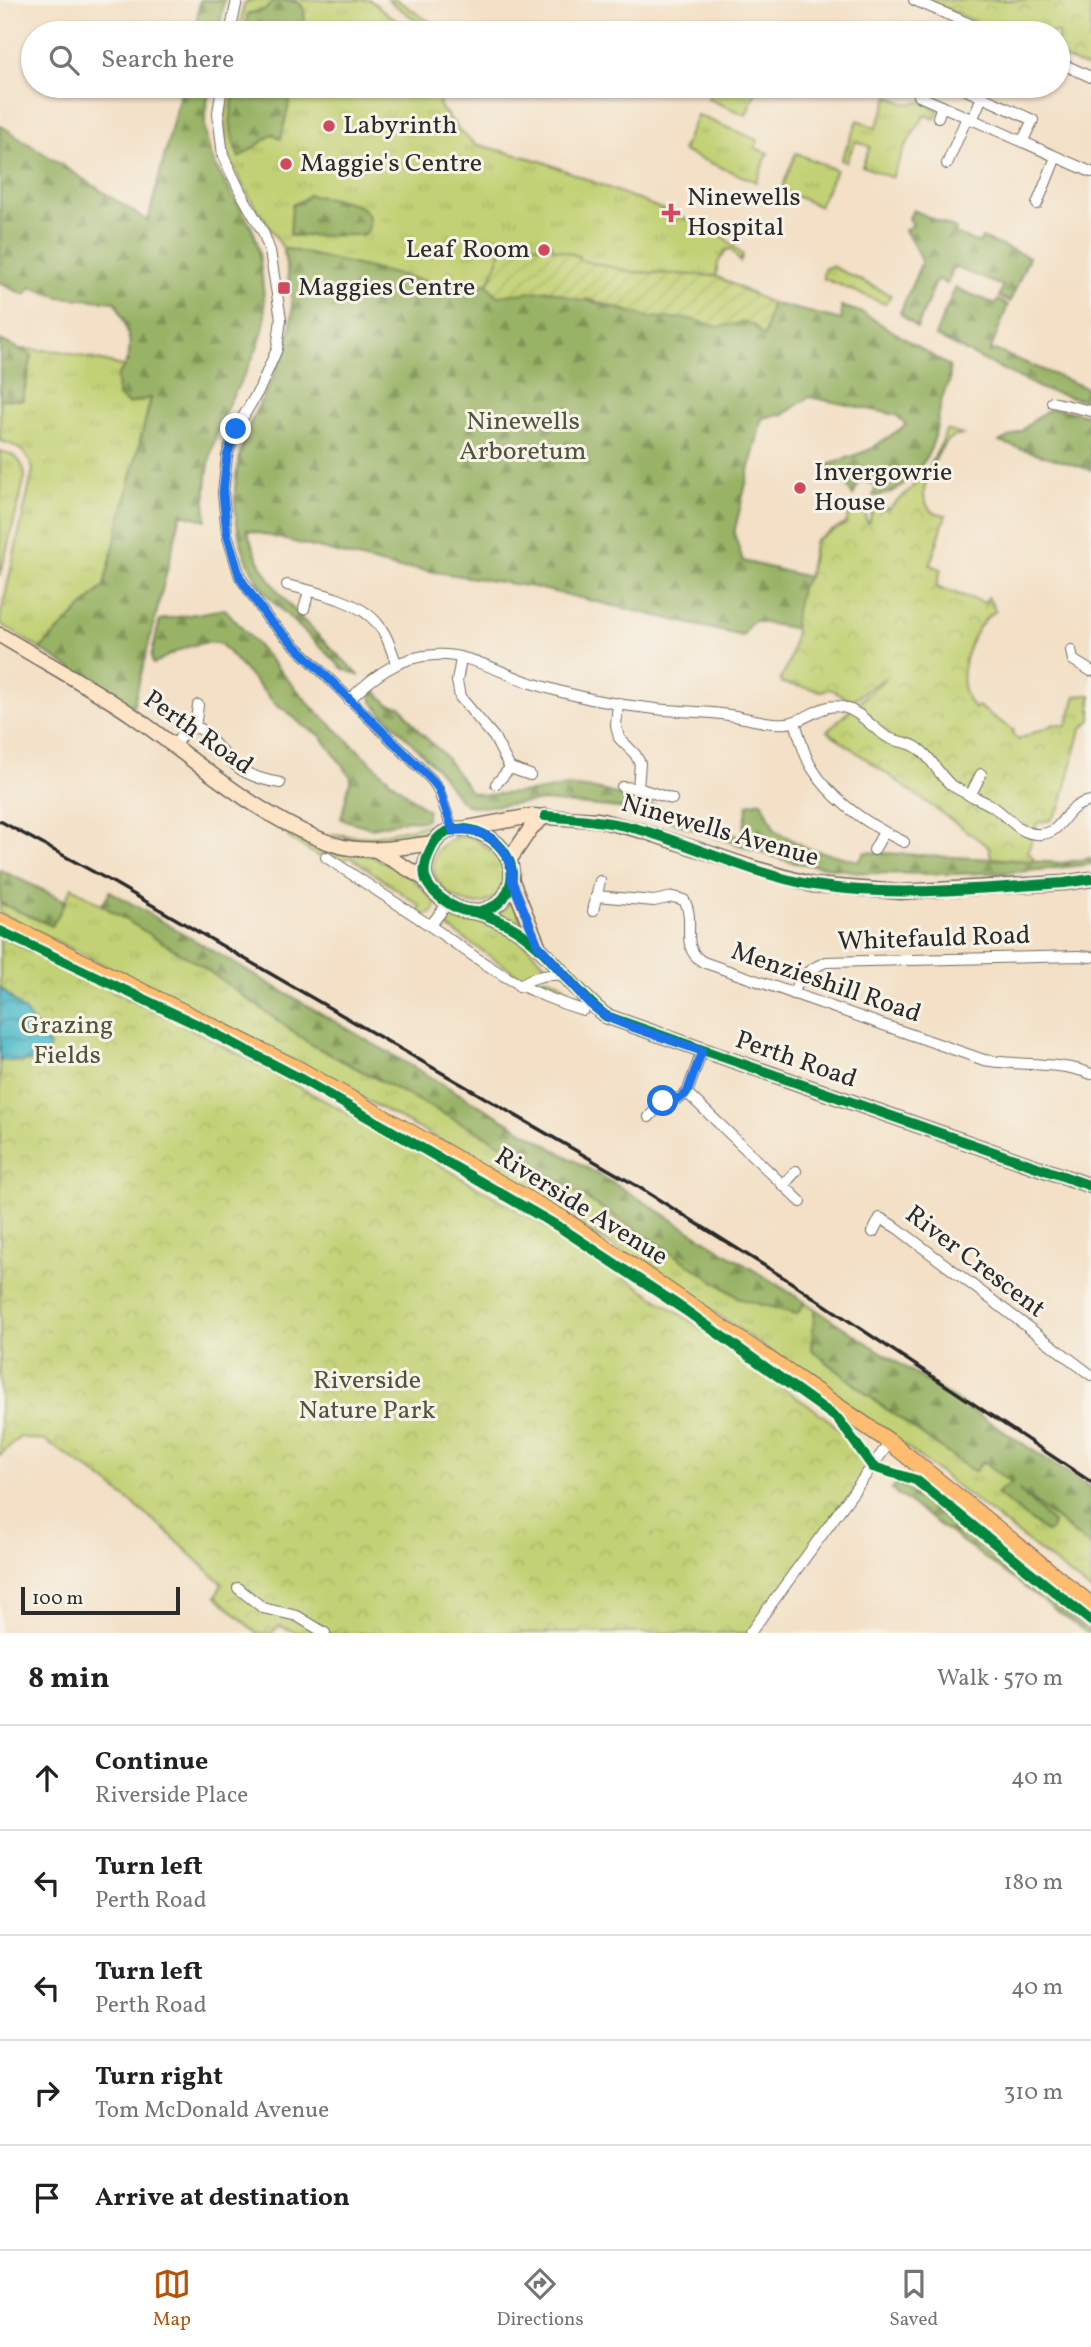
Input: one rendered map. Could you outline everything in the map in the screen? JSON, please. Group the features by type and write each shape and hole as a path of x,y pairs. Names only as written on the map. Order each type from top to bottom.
{"main road":[{"name":"Riverside Avenue","path":"0,920 300,1070 563,1219 890,1442 1091,1605"}],"street":[{"path":"233,21 237,0"},
{"path":"914,0 962,21"},
{"path":"1070,67 1091,77"},
{"path":"220,98 218,113 223,156 263,232 270,251 281,319 277,349 260,388 236,429 227,456 223,493 227,534 240,578 268,619 432,780 459,829 481,833 496,843 510,859 531,828 545,817"},
{"path":"924,98 1091,172"},
{"path":"947,164 981,98"},
{"path":"984,98 1033,120 1022,142"},
{"path":"938,117 942,106"},
{"path":"1037,204 1056,157"},
{"path":"1052,402 1091,411"},
{"path":"287,585 350,604 366,613 386,637 396,663"},
{"path":"304,608 309,591"},
{"name":"Perth Road","path":"0,635 131,715 289,826 335,845 376,850 433,844 441,834 459,829"},
{"path":"1071,650 1073,660 1091,671"},
{"path":"349,701 369,682 396,663 416,656 439,654 535,684 618,704 655,709 727,714 771,723 795,722 822,708 835,706 857,713 889,738 916,746 927,755 950,784 993,806 1018,828 1037,835 1051,833 1068,811 1081,803 1091,801"},
{"path":"461,659 457,681 460,697 494,737 510,768 530,775"},
{"path":"618,704 616,726 619,738 640,763 638,788"},
{"path":"195,727 198,705"},
{"path":"795,722 812,768 826,786 863,818 904,842"},
{"path":"173,747 185,731 195,727 201,729 234,766 253,777 280,783"},
{"path":"496,783 510,768"},
{"path":"970,796 981,774"},
{"path":"622,787 638,788 672,799"},
{"name":"Ninewells Avenue","path":"459,829 531,816 598,820 643,831 813,885 900,892 1052,884 1091,879"},
{"path":"874,850 884,832"},
{"path":"425,879 426,859 433,844"},
{"name":"Perth Road","path":"376,850 425,879 448,903 509,926 538,945 590,1004 606,1016 1091,1186"},
{"path":"326,857 473,958 519,986 583,1010"},
{"name":"Perth Road","path":"510,859 512,881 538,945"},
{"path":"477,912 494,908 506,897 512,881"},
{"path":"593,911 600,881"},
{"name":"Menzieshill Road","path":"596,896 654,901 673,897 684,900 689,909 690,948 694,957 703,962 984,1060 1054,1066 1091,1074"},
{"path":"430,926 448,903"},
{"name":"Whitefauld Road","path":"793,994 803,975 826,962 1091,957"},
{"path":"519,986 531,978 547,974 564,975"},
{"path":"649,1117 663,1101 680,1098 687,1093 702,1051"},
{"path":"687,1093 801,1202"},
{"path":"783,1186 796,1171"},
{"name":"River Crescent","path":"873,1232 880,1218 897,1227 1091,1375"},
{"path":"750,1633 890,1442"},
{"path":"238,1588 263,1608 297,1616 324,1633"}],"green space":[{"path":"200,0 224,0 221,21 197,21"},
{"path":"252,0 370,0 397,21 241,21 244,4"},
{"path":"274,0 297,3 303,9 304,21 246,21 248,13 269,7"},
{"path":"388,0 397,0 428,21 417,21"},
{"path":"925,0 1091,0 1091,69 1070,61 1070,21 975,21"},
{"path":"179,98 208,98 205,117 209,149 222,178 254,233 261,272 265,322 258,346 223,415 213,444 207,473 206,520 181,514 133,707 40,649 104,586 151,398 128,404 118,396 117,376 124,367 130,349 127,331 116,302 59,297 31,287 25,295 0,283 0,125 148,221"},
{"path":"228,98 439,98 440,107 475,144 541,161 717,231 743,255 740,262 731,249 726,250 718,263 716,276 632,272 578,260 579,256 539,246 494,272 487,284 459,289 283,248 247,192 232,162 227,146"},
{"path":"233,98 290,98 281,139 273,134 239,158 233,139"},
{"path":"708,98 753,98 746,115"},
{"path":"888,98 906,104 921,102 939,110 935,119 925,115 905,147 892,178 862,166 870,147 856,141 846,162 841,160 858,120 876,128"},
{"path":"697,115 758,140 755,148 768,153 756,182 682,151"},
{"path":"796,153 836,170 819,206 781,190"},
{"path":"308,195 340,200 360,207 367,213 367,232 361,235 290,236 292,205"},
{"path":"913,210 956,229 955,234 979,243 982,238 1029,257 1010,302 999,297 1003,286 954,267 947,284 937,279 917,328 900,313 921,264 921,258 905,230 913,225 909,218"},
{"path":"516,240 538,246 548,242 552,244 552,248 579,256 579,260 632,272 716,276 771,303 764,337 753,325 743,322 719,327 692,319 648,317 588,299 581,301 549,290 497,296 487,284 504,244"},
{"name":"Ninewells Arboretum","path":"283,248 459,289 487,284 497,296 549,290 648,317 692,319 718,327 743,322 753,325 764,336 771,303 842,320 841,306 863,313 949,366 950,381 943,394 931,449 919,468 903,485 883,495 873,496 876,485 860,480 853,496 841,475 828,465 869,450 906,425 897,415 809,397 784,414 762,418 734,533 743,561 808,577 815,540 866,513 866,521 869,523 874,505 882,504 887,511 909,491 807,631 755,621 749,625 743,636 533,587 409,568 400,569 247,530 255,553 279,592 309,627 360,676 343,669 264,591 250,566 237,524 236,480 245,436 283,355 290,330 292,300"},
{"path":"831,266 891,295 885,304 823,278 824,269"},
{"path":"955,288 996,304 998,300 1008,305 990,352 995,350 1091,390 1091,402 1044,390 935,336"},
{"path":"0,340 32,355 22,400 0,399"},
{"path":"18,349 60,351 126,367 151,397 104,586 40,649 1,624 0,619 33,470 21,450 0,441 0,399 23,400 32,355"},
{"path":"1051,409 1091,416 1091,470 999,442 1018,433"},
{"path":"946,430 962,435 951,438 942,447 930,471 924,492 926,503 932,512 946,515 930,565 941,569 936,587 985,603 988,597 996,611 981,624 970,646 963,669 967,697 975,709 978,706 1014,731 1013,735 1019,740 1054,724 1066,726 1076,696 1091,695 1091,720 1081,729 1061,806 1051,820 1037,823 1028,851 1035,861 991,858 989,847 827,731 888,676 851,701 831,689 822,691 782,683 780,679 791,655 796,629 794,620 801,588 808,577 815,540 846,524 849,512 866,513 866,521 869,523 874,505 882,504 887,510 909,491 928,469"},
{"path":"0,451 18,459 25,477 0,576"},
{"path":"225,609 312,707 392,782 428,811 426,819 407,820 372,828 341,819 351,777 320,735 278,707 220,643 193,645 153,664 151,657 160,620"},
{"path":"373,688 388,704 401,707 419,731 443,754 471,792 484,795 543,791 567,786 601,790 650,804 742,838 748,804 762,801 775,830 806,848 859,861 865,852 1062,863 1091,858 1091,864 1020,872 866,873 790,862 650,815 618,808 544,801 479,807 467,805 459,799 437,769 372,702"},
{"path":"435,823 427,833 413,840 354,840 328,834 370,837"},
{"path":"290,834 331,850 371,856 391,865 412,878 436,903 434,911 423,916 418,913 420,906 351,857 341,860 329,852 319,857 288,837"},
{"path":"457,837 475,839 503,861 503,885 499,893 486,902 470,904 456,898 443,888 435,875 433,861 440,848"},
{"path":"0,870 66,901 52,926 0,903"},
{"path":"72,887 203,967 312,1045 492,1139 741,1299 797,1313 805,1302 815,1309 811,1349 878,1403 974,1472 983,1461 1091,1547 1091,1591 900,1442 707,1307 468,1155 268,1047 0,913 0,903 52,926"},
{"path":"110,891 625,1190 805,1302 797,1314 741,1299 492,1139 312,1045 203,967 102,905"},
{"path":"514,899 524,929 498,914"},
{"path":"450,914 499,928 524,943 550,969 521,977 443,924 444,918"},
{"name":"Riverside Nature Park","path":"0,936 188,1027 390,1136 562,1236 689,1320 833,1423 873,1467 750,1633 300,1633 279,1626 272,1633 256,1633 216,1596 222,1584 163,1528 96,1474 45,1441 20,1437 0,1455"},
{"path":"543,978 559,982 578,1001 540,985"},
{"path":"815,1309 1091,1488 1091,1547 1019,1490 1053,1523 1047,1533 996,1493 1011,1483 983,1461 974,1472 878,1403 811,1349"},
{"path":"898,1482 1091,1633 1087,1633 892,1490"}],"water":[{"path":"0,987 26,1013 50,1046 42,1057 29,1061 0,1060"}],"railway":[{"path":"0,821 114,883 637,1186 789,1281 1091,1482"}],"cycle path":[{"path":"545,816 633,828 772,875 845,889 939,891 1091,879"},
{"path":"477,912 493,907 504,898 512,871 507,856 484,834 468,829 453,830 440,836 431,849 425,868 428,885 441,898 457,908 489,917 522,934 606,1016 1091,1186"},
{"path":"0,931 200,1026 301,1079 561,1228 685,1310 838,1419 873,1467 916,1480 1091,1621"}],"place":[{"name":"Labyrinth","path":"329,126"},
{"name":"Maggie's Centre","path":"286,164"},
{"name":"Ninewells Hospital","path":"671,213"},
{"name":"Leaf Room","path":"544,250"},
{"name":"Maggies Centre","path":"284,288"},
{"name":"Invergowrie House","path":"800,488"}],"route":[{"path":"236,429 227,456 223,493 227,534 240,578 268,619 432,780 439,789 453,831 465,828 481,833 496,843 510,859 512,881 538,945 590,1004 606,1016 627,1025 702,1051 687,1093 680,1098 663,1101"}],"park label":[{"name":"Grazing Fields","path":"67,1041"}]}
